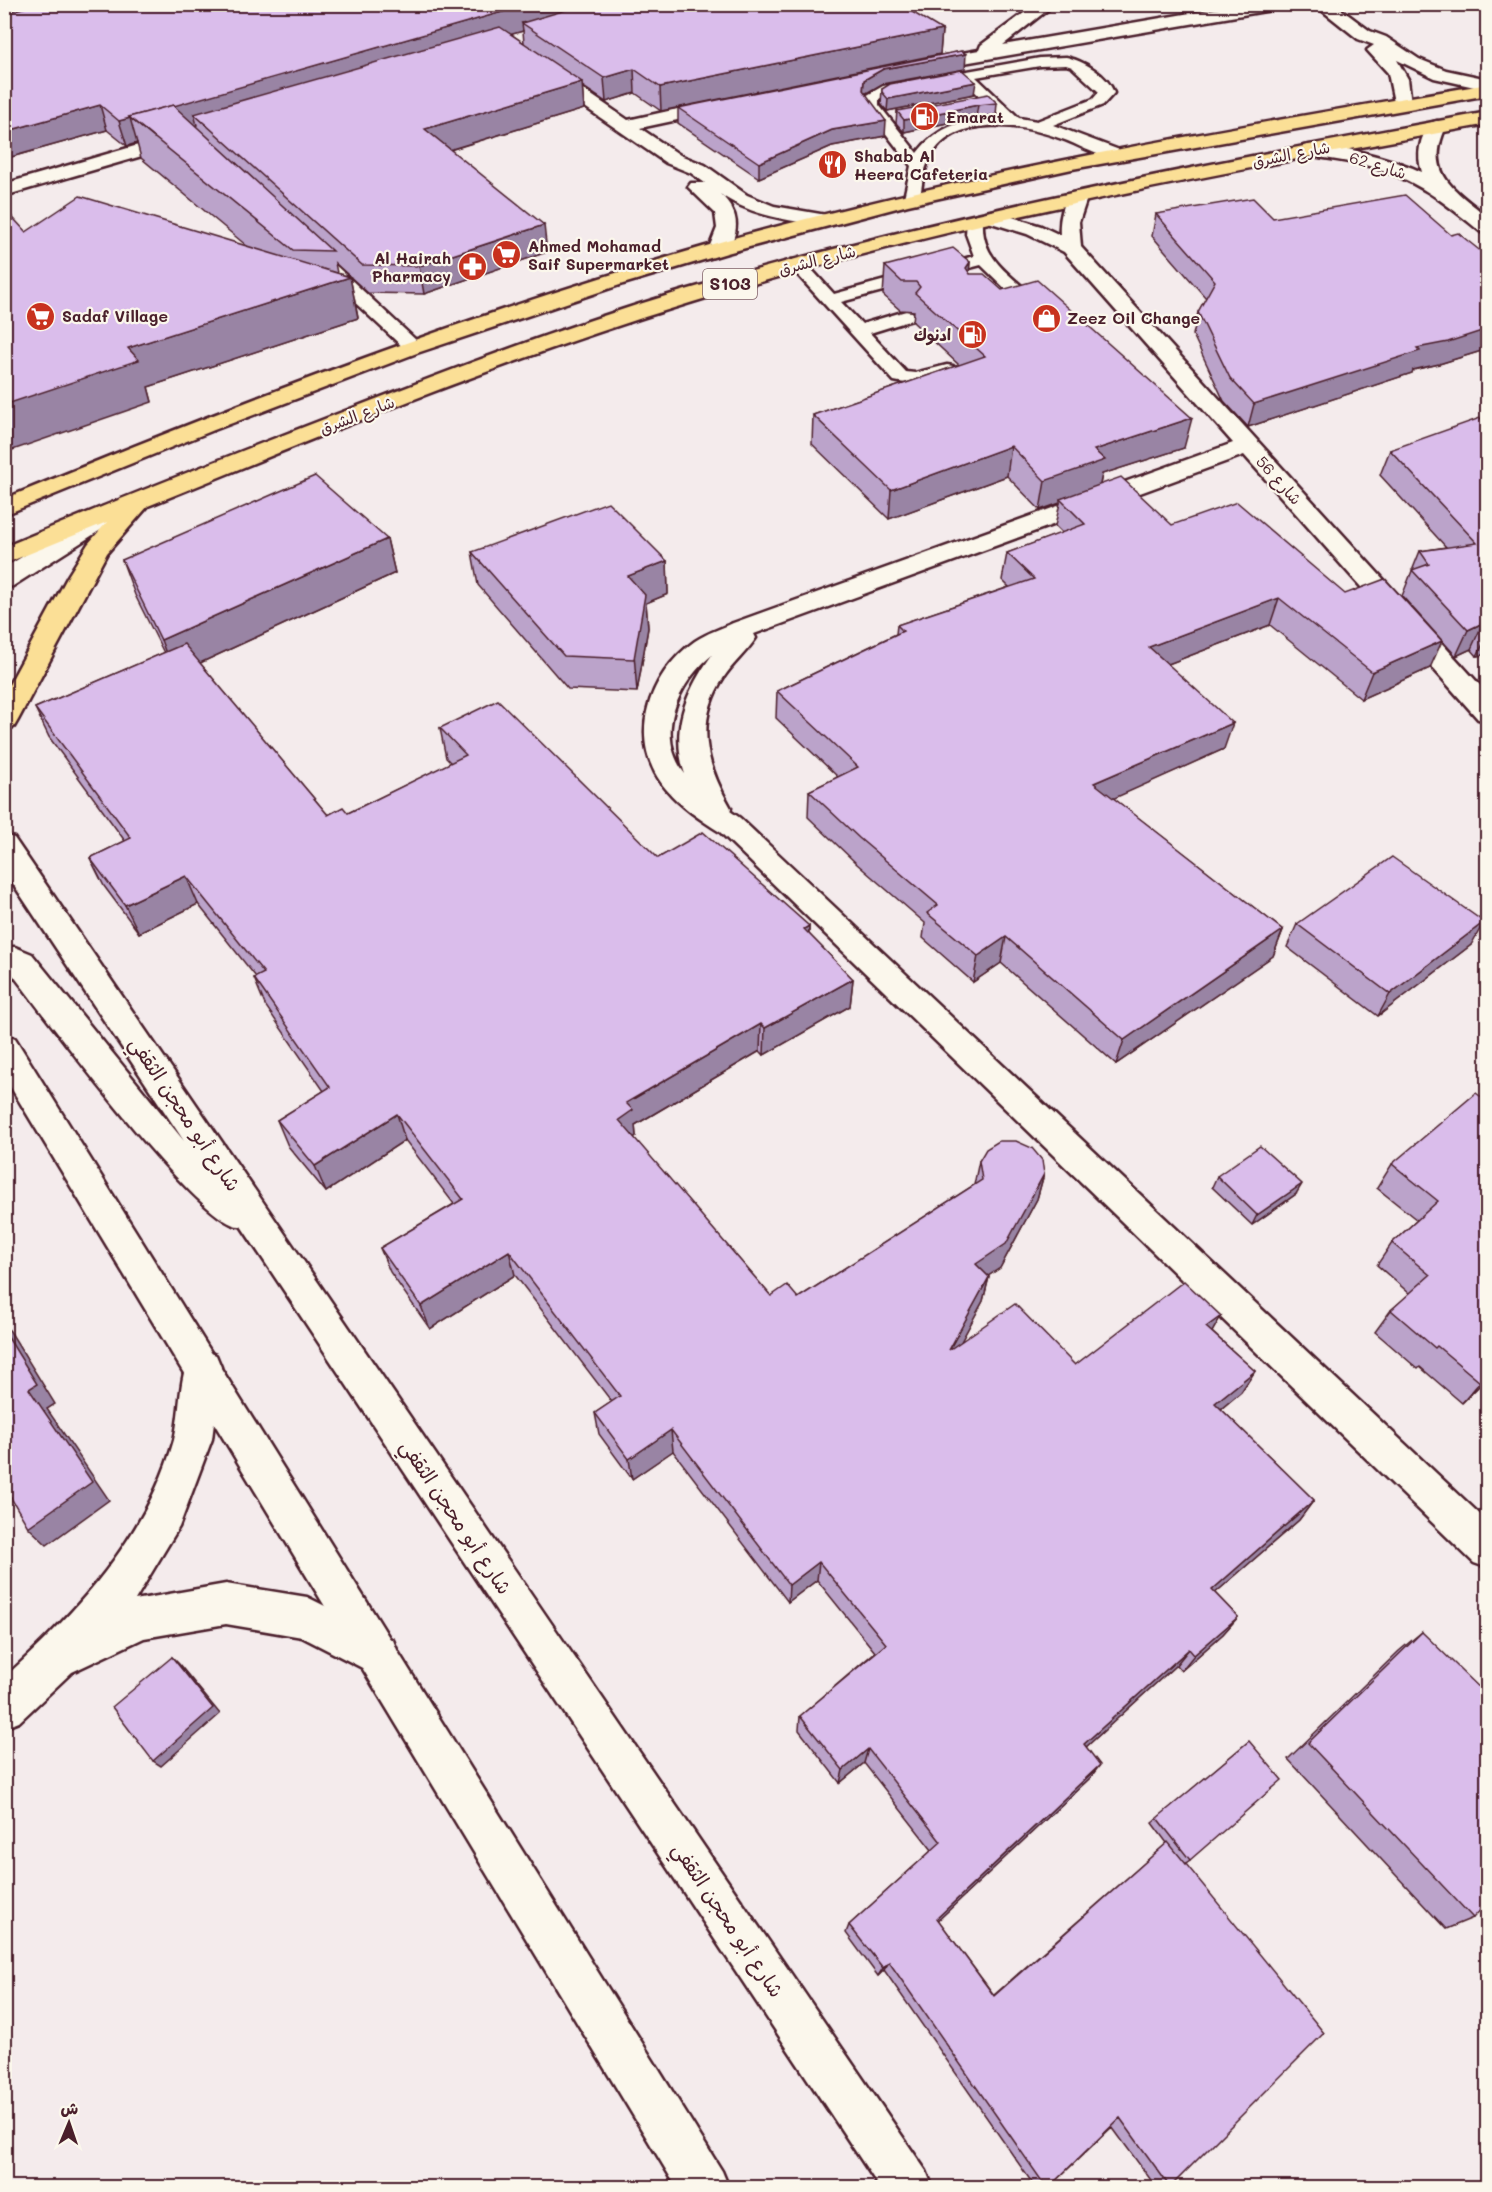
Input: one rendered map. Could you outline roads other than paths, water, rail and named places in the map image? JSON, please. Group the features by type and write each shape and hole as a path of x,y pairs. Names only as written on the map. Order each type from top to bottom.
{"main road":[{"name":"شارع الشرق","path":"4,508 234,414 413,347 719,248 912,198 1116,154 1488,87"},
{"name":"شارع الشرق","path":"4,556 478,368 684,297 797,264 1077,198 1311,150 1488,118"},
{"path":"4,720 86,567 117,524 141,500"}],"street":[{"path":"981,54 1047,4"},
{"path":"877,74 1277,4"},
{"path":"1322,4 1364,35 1380,41 1426,69 1488,87"},
{"path":"1364,35 1368,44 1388,60 1399,75 1402,103"},
{"path":"535,64 674,159 698,169 728,192 754,206 787,215 825,220"},
{"path":"624,126 735,102"},
{"name":"شارع 62","path":"1437,128 1429,141 1427,156 1431,173 1441,190"},
{"path":"4,190 193,138"},
{"name":"شارع 62","path":"1311,150 1340,154 1394,168 1441,190 1488,228"},
{"path":"674,159 680,172 716,200 726,215 728,225 719,248"},
{"path":"1071,248 1069,222 1077,198"},
{"name":"شارع 56","path":"983,220 1034,230 1071,248 1488,712"},
{"path":"1248,445 777,616 748,634 724,656 706,680 695,708 692,737 696,767 709,797 730,825 1488,1549"},
{"path":"4,580 114,511"},
{"name":"شارع أبو محجن الثقفي","path":"4,846 909,2187"},
{"path":"4,959 15,959 21,962 188,1169 211,1191 263,1231"},
{"path":"4,1047 16,1084 202,1367 705,2187"},
{"path":"4,1707 56,1659 119,1589 165,1514 193,1439 202,1367"},
{"path":"56,1659 140,1618 226,1604 307,1617 378,1655"}],"lane":[{"path":"918,165 872,105 871,97 883,90 1040,62 1065,61 1077,64 1105,87 1107,93 1098,102 1038,126"},
{"path":"966,74 1015,122"},
{"path":"968,102 989,98"},
{"path":"882,118 903,114"},
{"path":"912,198 918,165 927,150 940,136 975,125 1015,122 1038,126 1116,154"},
{"path":"983,220 973,237 984,259 1018,291 993,291"},
{"path":"317,258 413,347"},
{"path":"830,300 984,259"},
{"path":"797,264 900,377 915,379 947,370"},
{"path":"858,331 906,316"}],"place":[{"name":"Emarat","path":"925,117"},
{"name":"Shabab Al Heera Cafeteria","path":"833,165"},
{"name":"Ahmed Mohamad Saif Supermarket","path":"507,255"},
{"name":"Al Hairah Pharmacy","path":"472,267"},
{"name":"Sadaf Village","path":"41,316"},
{"name":"Zeez Oil Change","path":"1046,318"},
{"name":"ادنوك","path":"972,335"}]}
